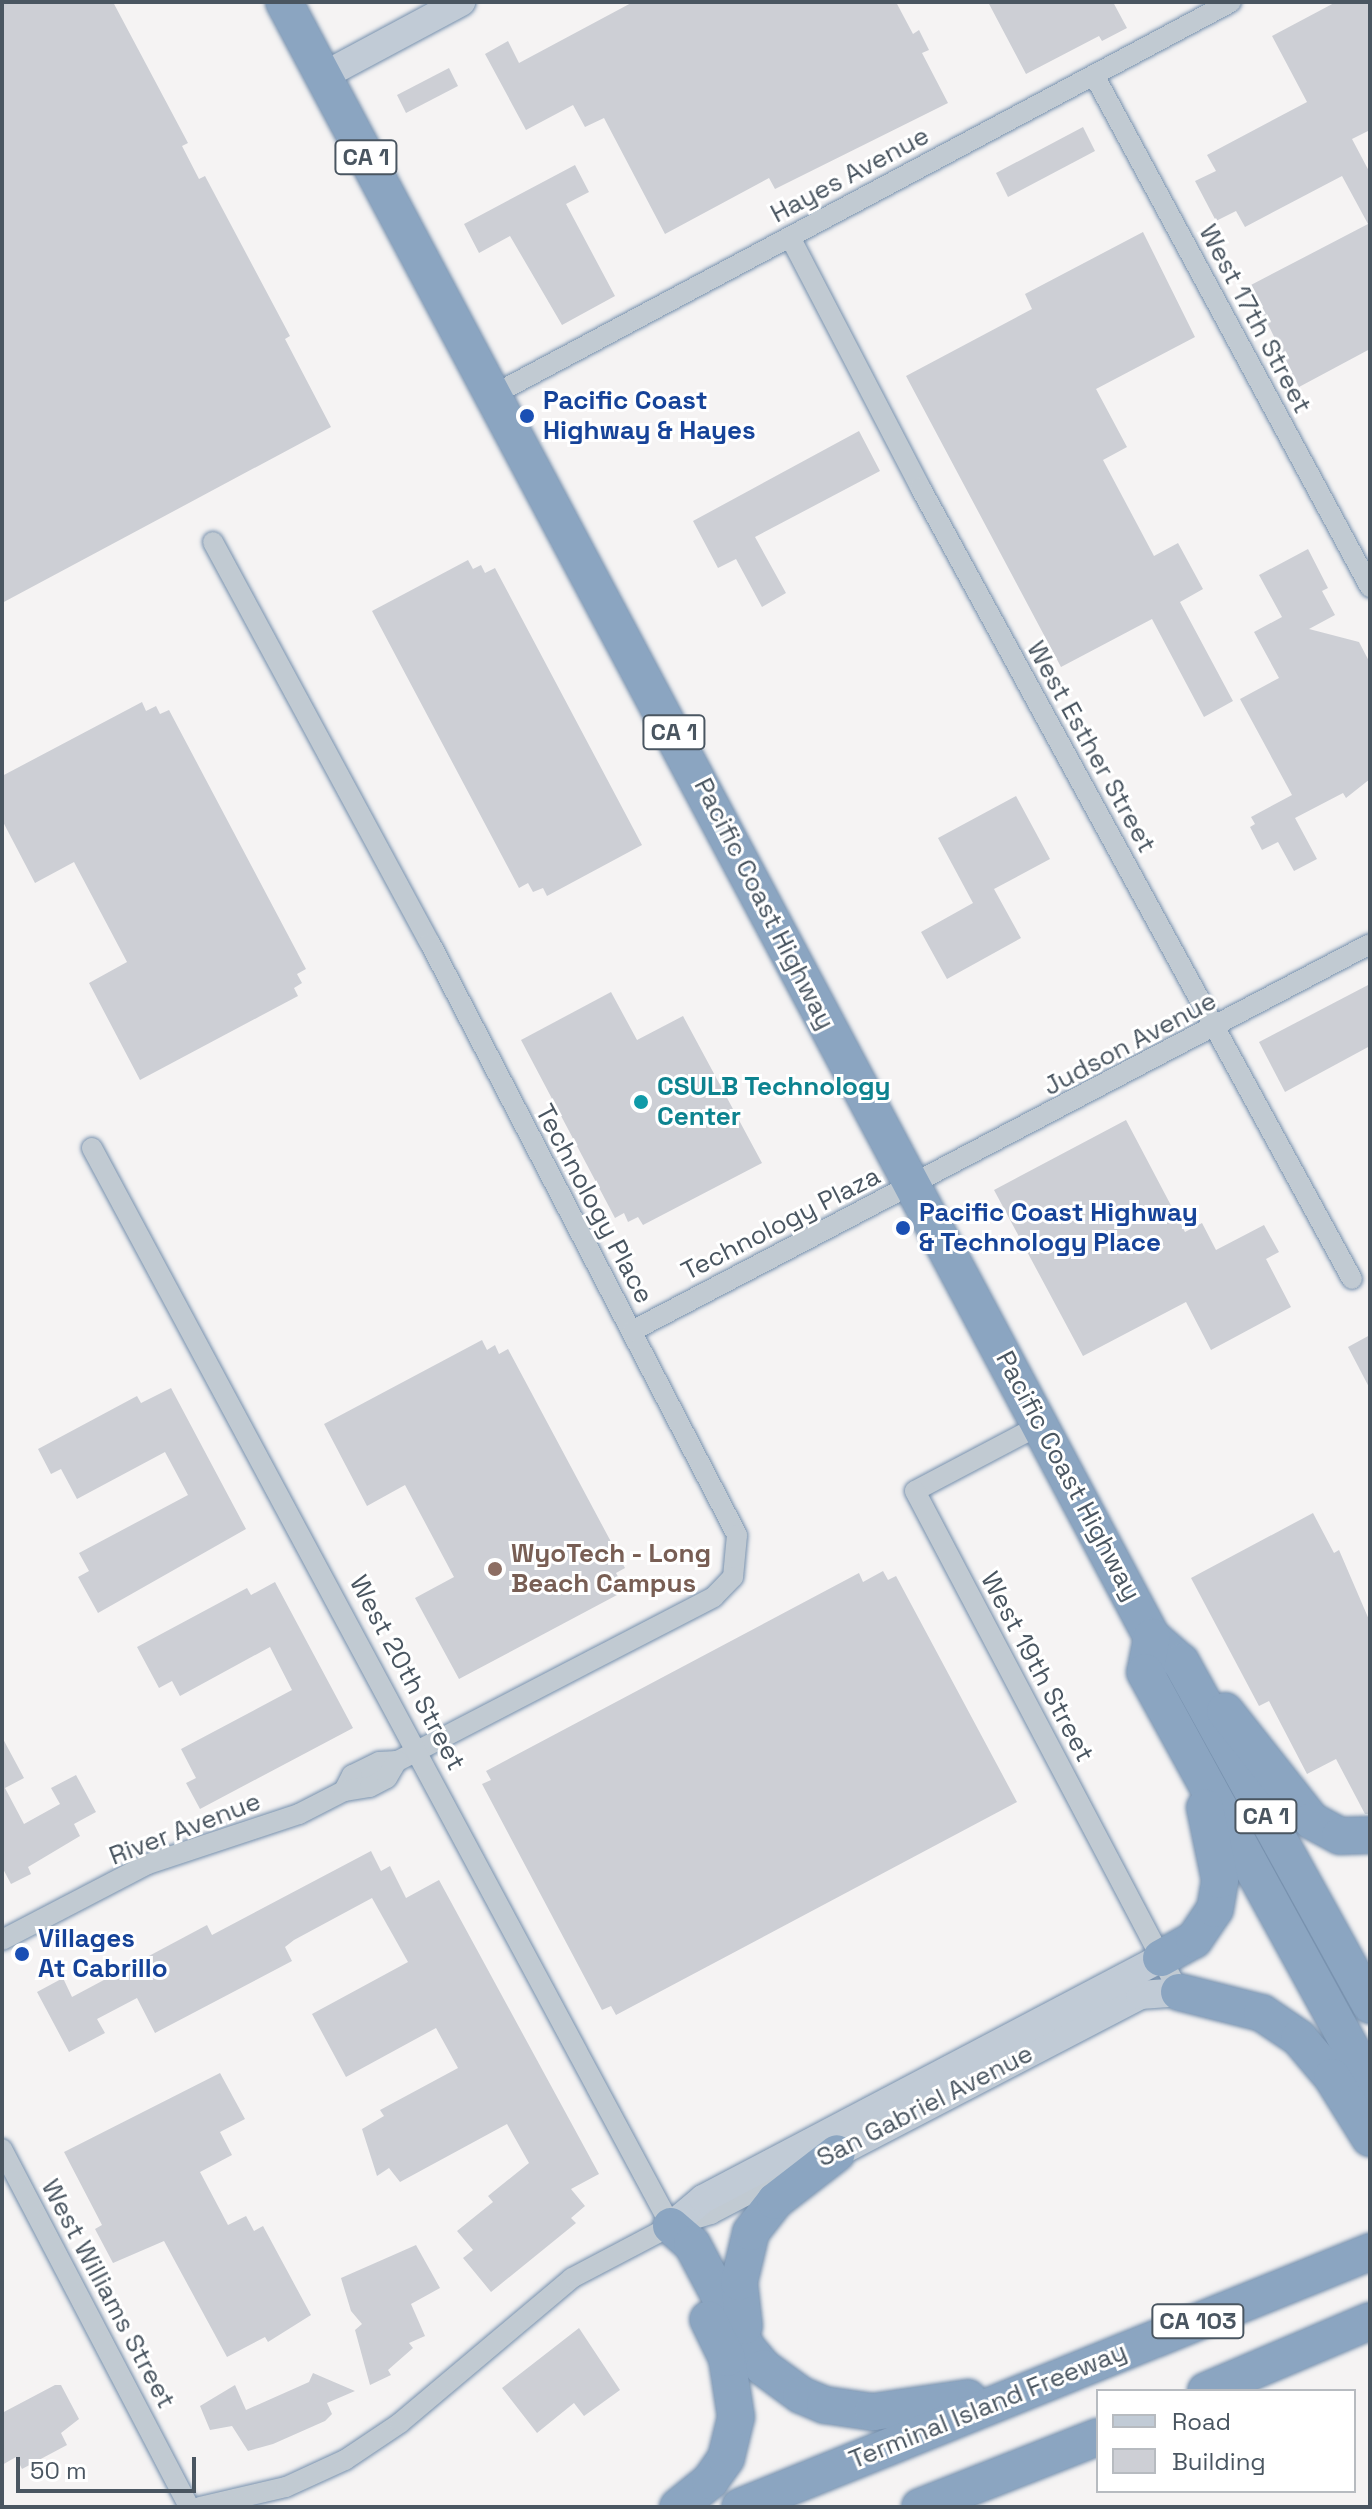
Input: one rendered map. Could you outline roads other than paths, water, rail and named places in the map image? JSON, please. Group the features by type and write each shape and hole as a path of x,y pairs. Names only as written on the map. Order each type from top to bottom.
{"highway":[{"name":"Pacific Coast Highway","path":"284,2 1152,1637 1181,1662 1370,2005"},
{"name":"CA 1","path":"1152,1637 1145,1672 1370,2083"},
{"path":"1181,1662 1259,1749 1312,1821 1340,1836 1370,1835"},
{"path":"1161,1958 1203,1931 1218,1896 1218,1863 1191,1756"},
{"path":"1179,1992 1262,2013 1299,2038 1332,2077 1370,2138"},
{"path":"747,2348 739,2282 751,2232 775,2201 837,2153"},
{"path":"671,2226 692,2244 747,2348 782,2384 848,2410 903,2409 1026,2390"},
{"path":"671,2226 674,2252 727,2358 736,2417 726,2458 710,2481 678,2507"},
{"name":"Terminal Island Freeway","path":"740,2507 1370,2252"},
{"name":"CA 103","path":"1211,2389 1370,2321"},
{"path":"920,2507 1026,2468 1096,2438"},
{"path":"954,2507 1026,2468"}],"main road":[{"path":"323,76 461,2"},
{"name":"San Gabriel Avenue","path":"671,2226 703,2199 1161,1958"},
{"name":"San Gabriel Avenue","path":"837,2153 1140,1995 1179,1992"}],"street":[{"name":"Hayes Avenue","path":"493,395 1231,2"},
{"name":"West 17th Street","path":"1094,75 1370,587"},
{"name":"West Esther Street","path":"790,237 1352,1279"},
{"name":"Technology Place","path":"213,542 729,1512 737,1535 733,1577 714,1597 419,1750"},
{"name":"Judson Avenue","path":"912,1187 1215,1029 1370,944"},
{"name":"West 20th Street","path":"92,1148 419,1750 671,2226"},
{"name":"Technology Plaza","path":"632,1331 912,1187"},
{"name":"West 19th Street","path":"1040,1425 915,1491 1179,1992"},
{"name":"River Avenue","path":"2,1940 148,1864 299,1814 344,1791 361,1791 387,1778 397,1761 419,1750"},
{"name":"West Williams Street","path":"2,2149 189,2507"},
{"name":"San Gabriel Avenue","path":"200,2507 286,2487 345,2460 400,2423 572,2278 671,2226 711,2214 837,2153"}],"place":[{"name":"Pacific Coast Highway & Hayes","path":"527,416"},
{"name":"CSULB Technology Center","path":"641,1102"},
{"name":"Pacific Coast Highway & Technology Place","path":"903,1228"},
{"name":"WyoTech - Long Beach Campus","path":"495,1569"},
{"name":"Villages At Cabrillo","path":"22,1954"}]}
